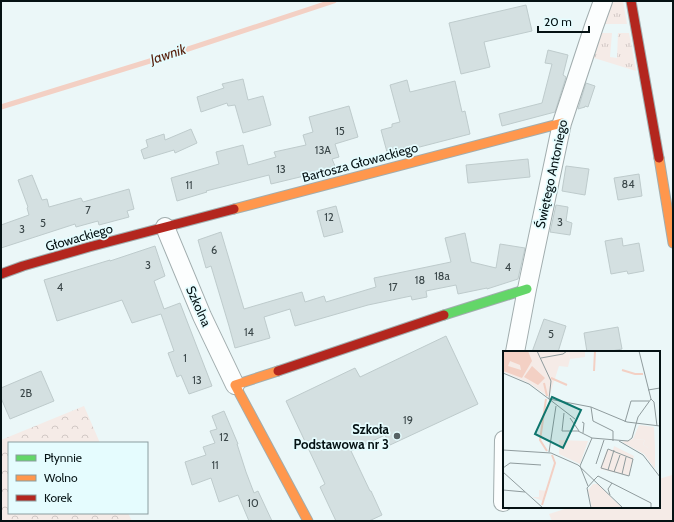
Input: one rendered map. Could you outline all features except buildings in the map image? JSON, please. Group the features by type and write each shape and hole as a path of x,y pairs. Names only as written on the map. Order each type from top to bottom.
{"street":[{"name":"Świętego Antoniego","path":"515,351 562,123 603,1"},
{"path":"631,1 673,243"},
{"name":"Bartosza Głowackiego","path":"165,227 562,123"},
{"name":"Głowackiego","path":"1,274 23,266 165,227"},
{"name":"Szkolna","path":"165,227 202,316 235,385"},
{"path":"308,521 235,385 527,289"},
{"path":"502,502 503,471"}],"green space":[{"path":"611,1 623,1 627,24 603,24"},
{"path":"601,33 612,33 610,57 617,58 618,33 629,33 636,71 591,57"},
{"path":"84,406 100,442 8,442 8,514 128,514 132,521 1,521 1,440"},
{"path":"672,475 673,521 552,521 549,514 568,508 660,508 660,479"}],"waterway":[{"name":"Jawnik","path":"1,107 179,52 334,1"}],"traffic: fast":[{"path":"444,315 527,289"}],"traffic: slow":[{"path":"234,209 562,123"},
{"path":"659,158 673,243"},
{"path":"278,371 235,385 308,521"}],"traffic: jam":[{"path":"631,1 659,158"},
{"path":"1,274 89,247 234,209"},
{"path":"278,371 444,315"}],"place":[{"name":"Szkoła Podstawowa nr 3","path":"397,436"}]}
